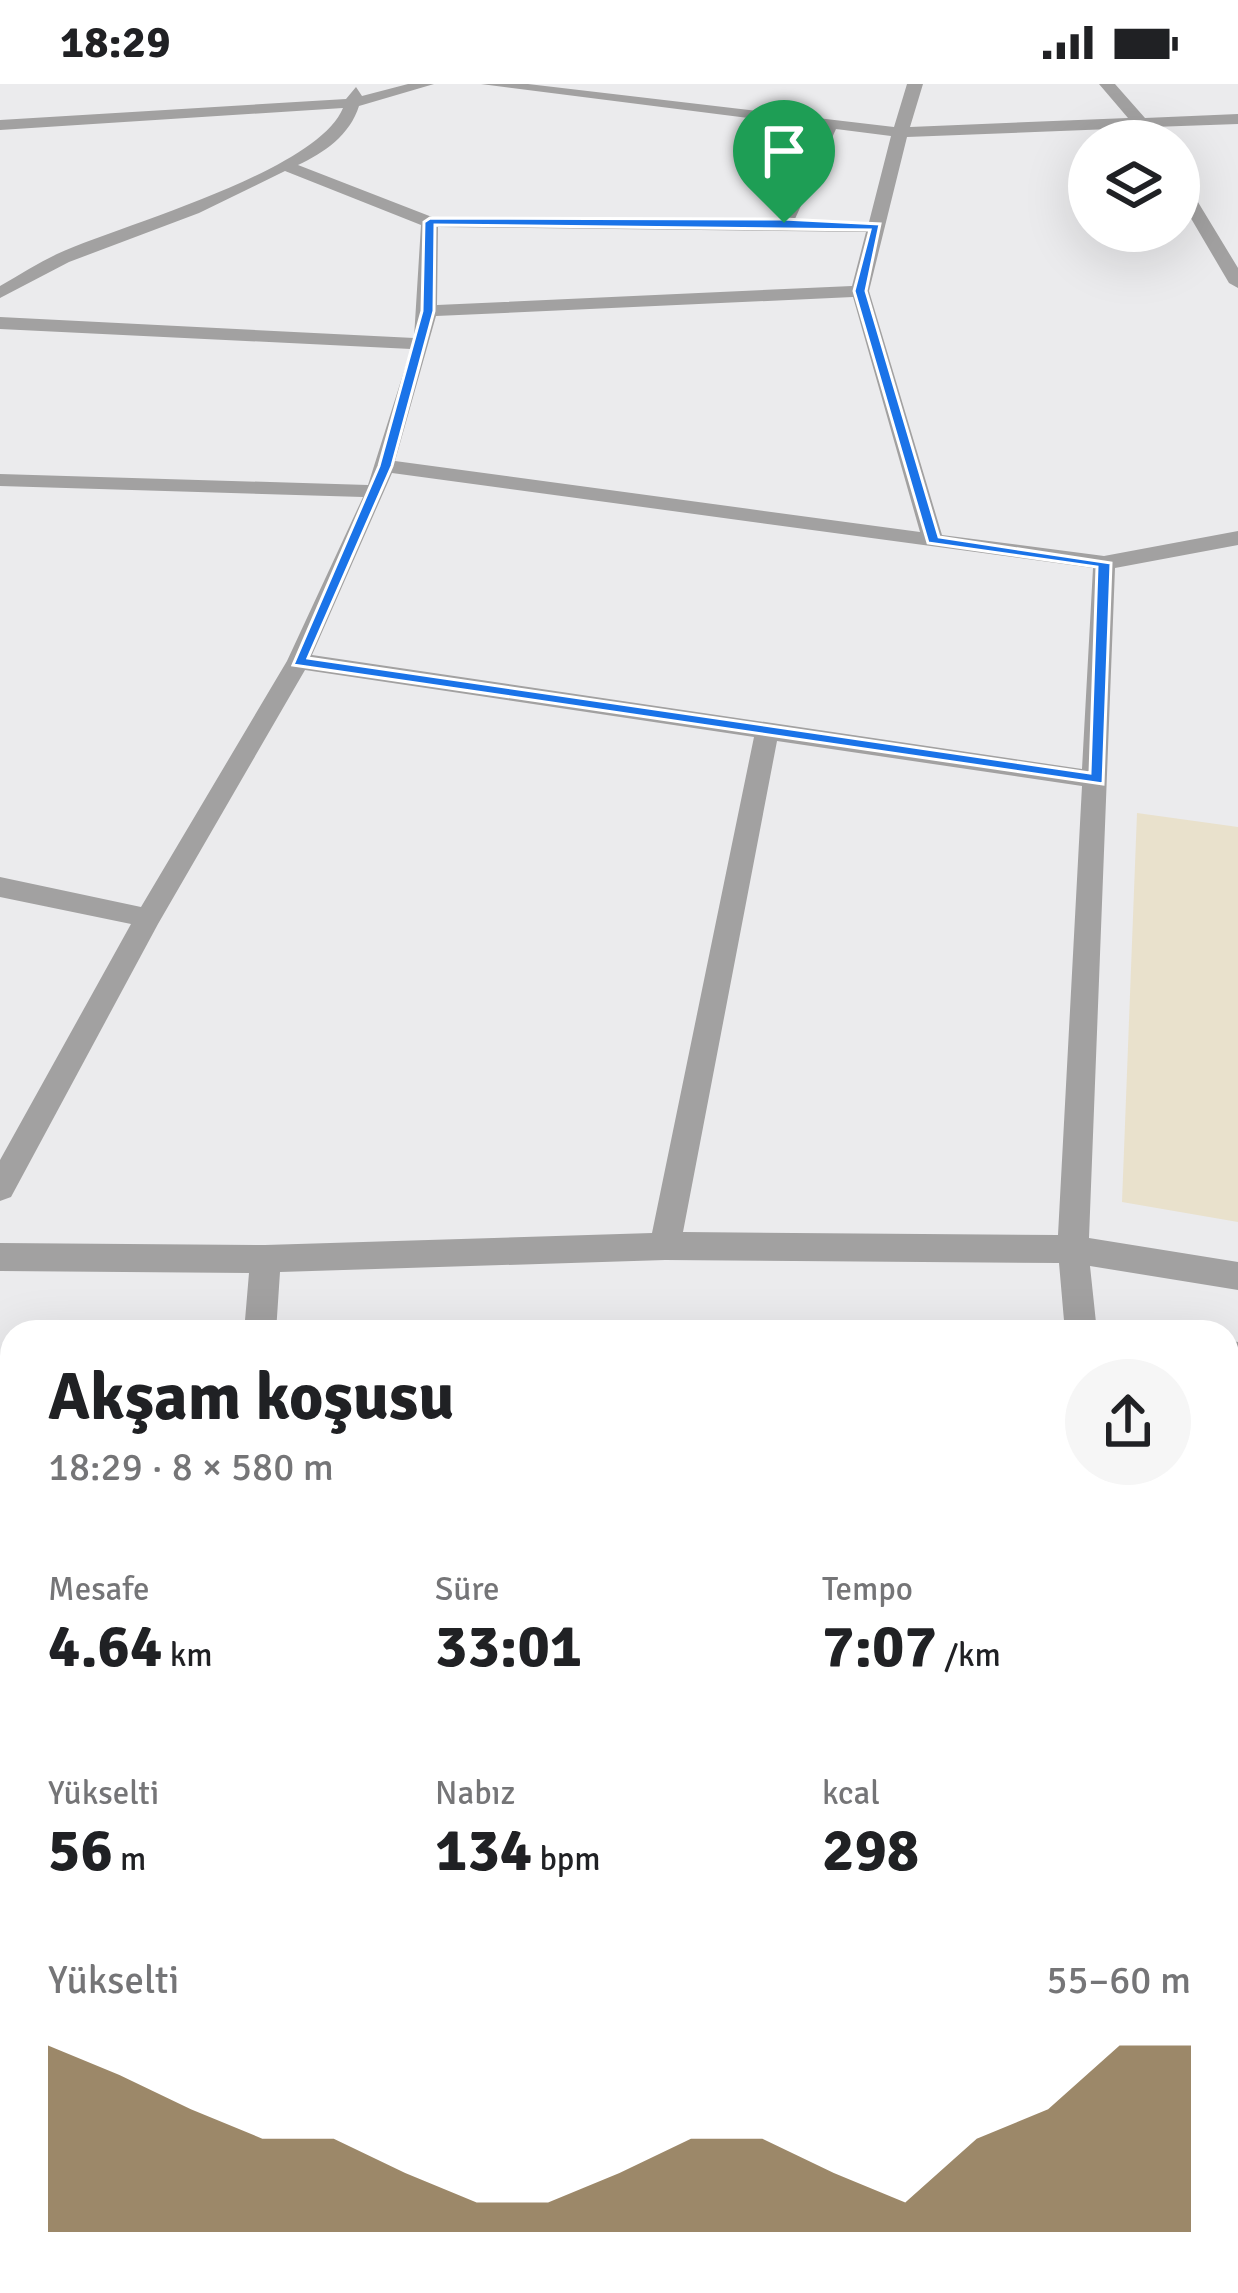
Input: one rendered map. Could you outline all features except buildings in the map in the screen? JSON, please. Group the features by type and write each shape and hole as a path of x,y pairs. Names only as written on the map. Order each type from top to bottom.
{"street":[{"path":"0,293 63,258 193,209 319,149 348,117 358,84"},
{"path":"0,125 352,103 426,84"},
{"path":"489,84 901,132 1068,127"},
{"path":"916,84 860,291 933,540"},
{"path":"1107,84 1140,120"},
{"path":"1200,121 1238,119"},
{"path":"784,223 830,124"},
{"path":"286,166 430,222 876,227"},
{"path":"1200,219 1238,283"},
{"path":"0,1188 148,917 298,661 381,479 422,344 428,311 430,222"},
{"path":"428,311 860,291"},
{"path":"0,322 422,344"},
{"path":"0,481 381,479 1104,563 1238,538"},
{"path":"1084,1320 1073,1249 1104,563"},
{"path":"298,661 1097,780"},
{"path":"665,1246 767,731"},
{"path":"0,887 148,917"},
{"path":"0,1257 265,1259 665,1246 1073,1249 1238,1276"},
{"path":"261,1320 265,1259"}],"shaded area":[{"path":"1137,813 1238,827 1238,1222 1122,1202"}],"route":[{"path":"430,222 784,223 876,227 860,291 933,540 1104,563 1097,780 298,661 386,466 428,311 430,222"}]}
